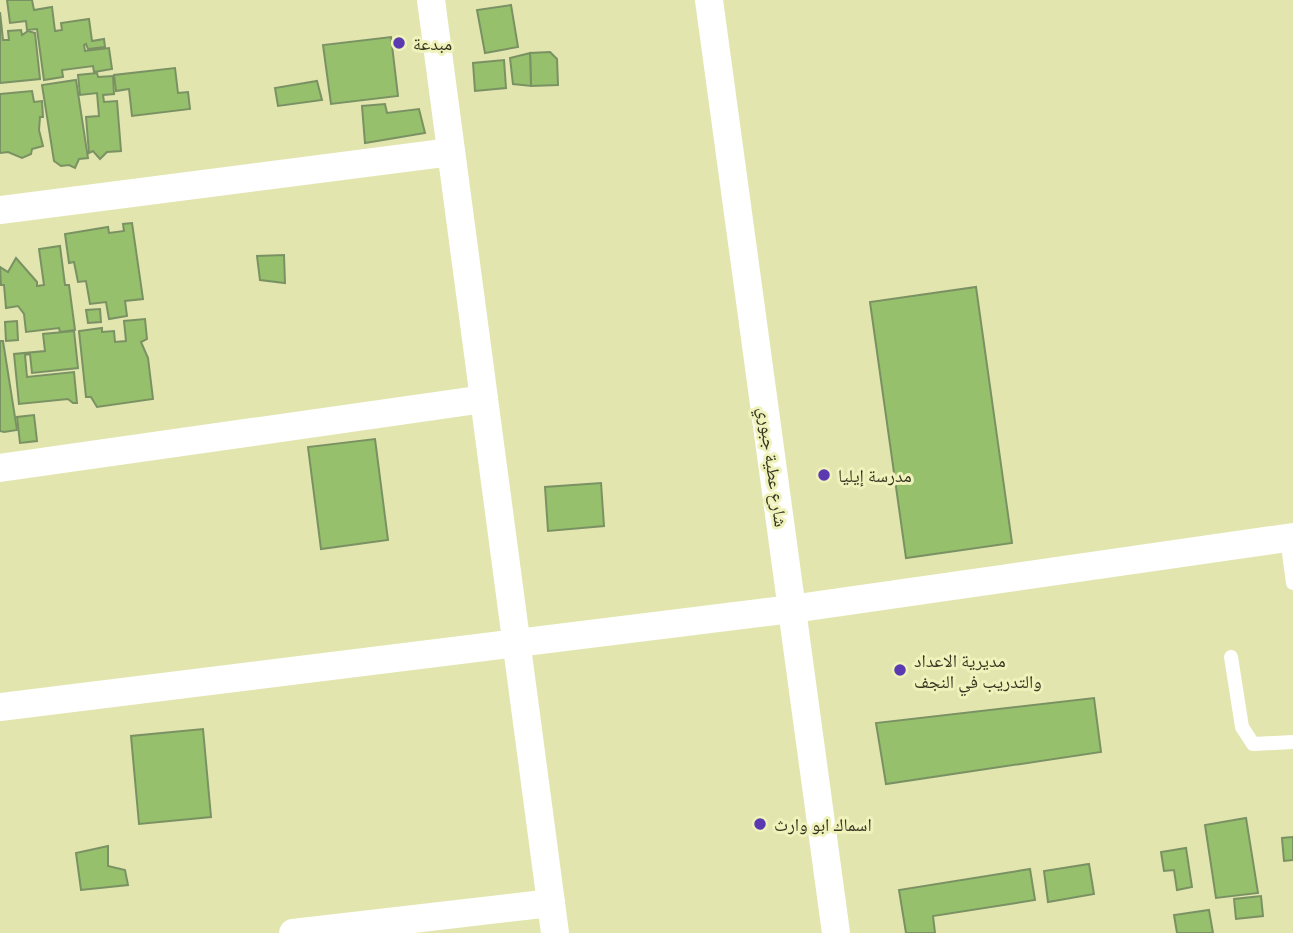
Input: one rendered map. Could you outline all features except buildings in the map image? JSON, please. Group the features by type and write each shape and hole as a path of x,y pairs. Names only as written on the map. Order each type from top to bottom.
{"street":[{"path":"431,0 555,933"},
{"name":"شارع عطية جبوري","path":"709,0 836,933"},
{"path":"0,210 451,152"},
{"path":"0,467 484,399"},
{"path":"0,707 792,609 1290,538"},
{"path":"293,933 551,903"}],"lane":[{"path":"1290,538 1293,583"},
{"path":"1231,657 1242,727 1253,744 1293,742"}],"place":[{"name":"مبدعة","path":"399,43"},
{"name":"مدرسة إيليا","path":"824,475"},
{"name":"مديرية الاعداد والتدريب في النجف","path":"900,670"},
{"name":"اسماك ابو وارث","path":"760,824"}]}
